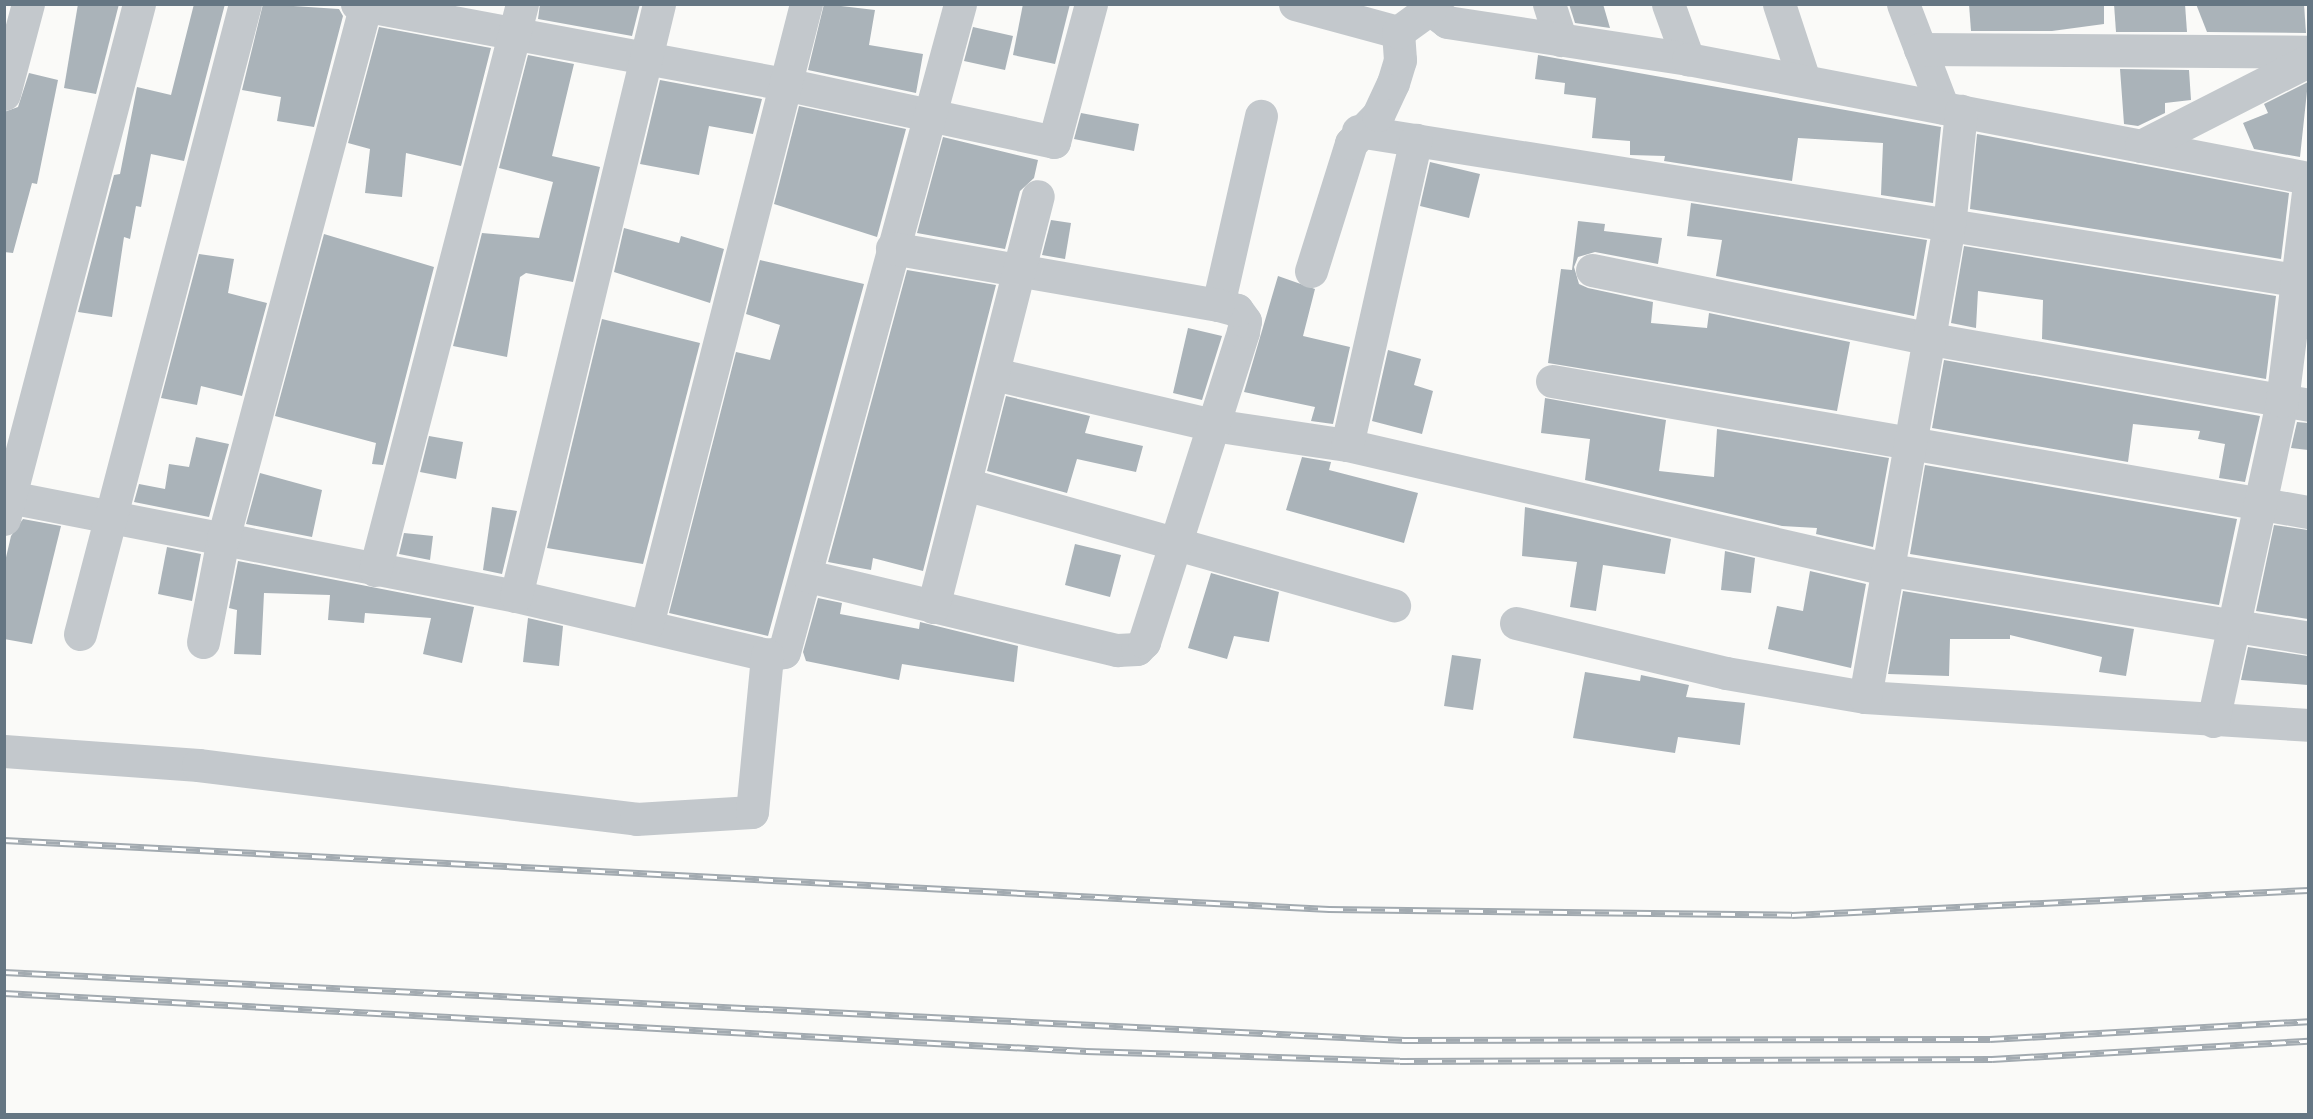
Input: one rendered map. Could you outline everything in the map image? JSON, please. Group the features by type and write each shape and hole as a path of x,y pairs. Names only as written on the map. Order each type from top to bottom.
{"street":[{"path":"4,94 28,4"},
{"path":"139,4 6,504 113,516 375,570 516,596 767,655 784,652 790,644 892,248 932,119 960,4"},
{"path":"80,634 113,516 245,4"},
{"path":"516,596 659,4"},
{"path":"647,625 789,85 806,4"},
{"path":"203,642 223,539 363,5 518,20 646,58 789,85 932,119 1054,142 1091,4"},
{"path":"1295,4 1398,32"},
{"path":"1549,4 1561,40"},
{"path":"1668,4 1688,59"},
{"path":"1779,4 1804,80"},
{"path":"1865,698 1913,443 1949,226 1952,110 1920,49 1903,4"},
{"path":"1398,32 1429,7 1447,22 1688,59 2308,177"},
{"path":"375,570 518,20"},
{"path":"1311,271 1358,131 1378,115 1393,83 1400,60 1398,32"},
{"path":"1920,49 2308,52"},
{"path":"2141,146 2308,61"},
{"path":"1218,305 1261,116"},
{"path":"1358,131 2303,281"},
{"path":"1347,445 1416,140"},
{"path":"2213,721 2261,502 2295,403 2308,191"},
{"path":"933,607 1038,196"},
{"path":"808,576 1117,650 1137,649 1144,642 1245,321 1238,310 1218,305 892,248"},
{"path":"1592,270 1930,339 2295,403"},
{"path":"994,374 1214,425 1347,445 1890,570 2236,623 2308,638"},
{"path":"1552,381 2261,502 2308,512"},
{"path":"965,484 1394,605"},
{"path":"1516,623 1726,673 1865,698 2308,725"},
{"path":"4,751 198,765 636,819 752,812 767,655"}],"building":[{"path":"78,4 119,4 96,94 64,88"},
{"path":"194,4 225,4 184,161 151,154 141,207 136,206 130,239 124,237 112,317 78,312 114,175 120,174 137,87 171,95"},
{"path":"263,4 339,9 343,16 314,127 277,121 281,97 242,90"},
{"path":"540,4 640,4 632,36 538,19"},
{"path":"824,4 875,10 869,45 923,54 916,93 808,70"},
{"path":"1023,4 1070,4 1055,64 1013,55"},
{"path":"1569,4 1603,4 1610,28 1575,23"},
{"path":"1969,4 2104,4 2104,24 2052,31 1971,31"},
{"path":"2114,4 2185,4 2187,32 2116,32"},
{"path":"2196,4 2304,4 2306,33 2207,32"},
{"path":"379,27 491,48 461,166 406,153 402,197 365,193 370,149 348,143"},
{"path":"973,27 1013,36 1005,70 964,61"},
{"path":"528,55 574,64 552,156 600,167 573,282 526,273 520,277 507,357 453,346 482,233 539,238 553,182 499,168"},
{"path":"1538,55 1941,127 1933,203 1881,195 1883,143 1798,138 1792,181 1664,161 1665,156 1630,155 1630,141 1592,138 1596,98 1564,94 1565,83 1535,79"},
{"path":"2120,69 2189,70 2191,100 2165,103 2165,113 2138,126 2124,124"},
{"path":"29,73 58,80 37,184 32,183 13,253 4,252 4,112 18,107"},
{"path":"660,80 762,99 753,134 709,126 699,175 640,164"},
{"path":"2308,82 2300,157 2254,149 2243,123 2268,113 2264,104"},
{"path":"799,106 906,129 877,237 774,204"},
{"path":"1081,113 1139,124 1134,151 1074,139"},
{"path":"1977,134 2289,193 2281,259 1970,209"},
{"path":"943,137 1038,160 1034,178 1020,191 1005,249 917,233"},
{"path":"1430,162 1480,174 1469,218 1420,206"},
{"path":"1691,203 1927,240 1914,316 1716,276 1722,240 1687,236"},
{"path":"1051,220 1071,223 1065,259 1042,255"},
{"path":"1578,221 1605,224 1604,231 1662,238 1658,264 1595,252 1578,257 1574,267 1579,284 1588,288 1653,302 1651,323 1707,328 1709,313 1850,342 1837,411 1548,363 1561,269 1572,270"},
{"path":"624,228 679,243 681,236 724,249 710,303 614,272"},
{"path":"324,234 434,267 383,465 372,464 376,443 275,416"},
{"path":"1964,246 2276,296 2266,379 2042,339 2043,300 1978,291 1976,328 1951,323"},
{"path":"199,254 234,259 228,293 267,303 242,396 201,386 197,405 161,398"},
{"path":"760,260 864,284 768,636 669,613 736,352 770,360 780,325 746,314"},
{"path":"907,270 996,285 923,571 873,558 871,570 828,562"},
{"path":"1278,276 1315,289 1303,336 1350,347 1333,424 1311,421 1315,407 1244,392"},
{"path":"602,319 700,343 643,564 547,548"},
{"path":"1188,328 1222,336 1202,400 1173,393"},
{"path":"1388,350 1421,359 1414,385 1433,391 1422,434 1372,421"},
{"path":"1944,360 2260,416 2245,482 2219,478 2225,444 2198,439 2200,431 2133,424 2128,462 1932,428"},
{"path":"1006,396 1090,416 1085,433 1143,446 1136,472 1077,459 1067,493 987,471"},
{"path":"1545,398 1666,420 1659,471 1714,477 1717,429 1889,458 1873,547 1816,534 1817,528 1782,526 1585,480 1590,439 1541,433"},
{"path":"2297,422 2308,423 2308,450 2291,448"},
{"path":"429,436 463,442 456,479 420,472"},
{"path":"196,437 229,444 209,517 134,502 139,484 165,489 169,464 189,467"},
{"path":"1302,457 1331,462 1329,470 1418,493 1404,543 1286,510"},
{"path":"1925,465 2237,519 2219,605 1910,554"},
{"path":"260,473 322,490 312,537 246,524"},
{"path":"492,507 517,511 502,574 483,570"},
{"path":"1525,507 1671,539 1665,574 1603,565 1596,611 1570,607 1577,562 1522,556"},
{"path":"23,519 61,526 32,644 4,639 4,566 11,536"},
{"path":"2274,525 2308,530 2308,619 2256,611"},
{"path":"404,533 433,536 430,560 399,554"},
{"path":"1075,544 1121,555 1110,597 1065,585"},
{"path":"167,547 201,554 192,601 158,594"},
{"path":"1725,551 1755,558 1751,593 1721,590"},
{"path":"238,561 474,607 462,663 423,654 431,618 365,613 364,623 328,620 330,595 264,593 261,655 234,654 237,610 229,608"},
{"path":"1810,571 1866,584 1851,668 1768,649 1777,606 1803,611"},
{"path":"1211,573 1279,592 1269,642 1234,636 1227,659 1188,648"},
{"path":"1903,591 2134,629 2126,676 2099,672 2102,657 2010,635 2010,639 1950,639 1949,676 1888,674"},
{"path":"818,598 842,603 840,614 919,629 920,622 1018,646 1014,682 902,664 899,680 806,661 803,652"},
{"path":"528,618 563,626 559,666 523,662"},
{"path":"2248,647 2308,656 2308,685 2241,680"},
{"path":"1452,655 1481,659 1473,710 1444,706"},
{"path":"1585,672 1640,681 1641,675 1689,685 1686,697 1745,703 1740,745 1678,737 1675,753 1573,738"}],"railway":[{"path":"4,840 1329,909 1792,915 2308,890"},
{"path":"4,972 1404,1040 1990,1039 2308,1021"},
{"path":"4,993 1086,1051 1400,1061 1992,1059 2308,1041"}]}
